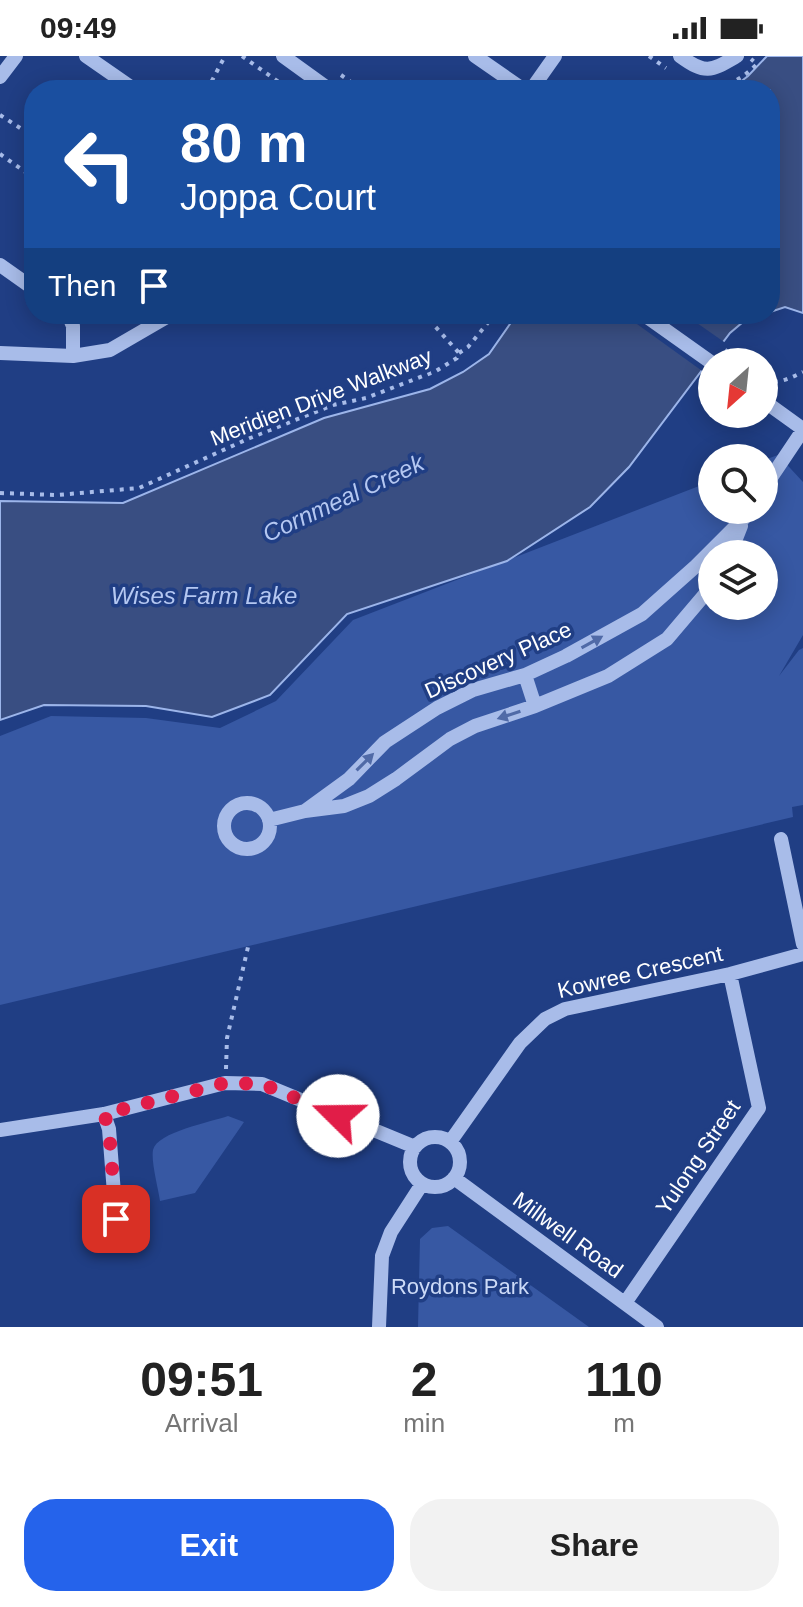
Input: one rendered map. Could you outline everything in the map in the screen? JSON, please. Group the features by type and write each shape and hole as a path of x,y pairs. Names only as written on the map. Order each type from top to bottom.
{"street":[{"path":"0,77 16,56"},
{"path":"86,56 121,80"},
{"path":"283,56 316,80"},
{"path":"475,56 510,80"},
{"path":"538,80 555,56"},
{"path":"680,56 697,68 716,68 737,56"},
{"path":"0,265 24,282"},
{"path":"72,324 73,356"},
{"path":"0,353 73,356 110,350 155,324"},
{"path":"657,324 698,353"},
{"path":"778,411 803,430 778,467"},
{"name":"Discovery Place","path":"305,811 349,779 385,742 437,708 473,690 525,675 642,614 696,566 736,524"},
{"name":"Discovery Place","path":"269,820 344,806 369,796 450,739 475,726 608,676 667,639 698,602"},
{"path":"525,675 535,706"},
{"path":"781,839 803,944"},
{"name":"Kowree Crescent","path":"450,1142 520,1043 545,1019 565,1009 730,974 803,954"},
{"name":"Yulong Street","path":"625,1303 759,1108 730,974"},
{"path":"0,1130 104,1114 225,1083 262,1084 415,1147"},
{"path":"104,1114 109,1129 116,1219"},
{"path":"431,1137 450,1142 460,1159 454,1178 439,1187 422,1184 414,1177 410,1167 410,1156 415,1147 431,1137"},
{"name":"Millwell Road","path":"454,1178 657,1327"},
{"path":"379,1327 382,1256 391,1232 422,1184"}],"path":[{"path":"212,80 225,56"},
{"path":"242,56 276,80"},
{"path":"0,115 24,131"},
{"path":"0,154 24,171"},
{"name":"Meridien Drive Walkway","path":"0,493 57,495 139,488 333,405 366,398 436,371 457,358 459,353 433,324"},
{"path":"459,353 487,324"},
{"path":"778,382 803,372"},
{"path":"225,1083 227,1038 248,947"}],"green space":[{"path":"778,455 803,482 803,635 779,676 803,648 803,805 792,807 793,817 0,1005 0,736 51,716 146,718 220,728 276,701 353,620 698,486 698,524 778,524"},
{"path":"228,1116 244,1122 195,1193 160,1201 153,1161 153,1150 157,1144 174,1133"},
{"name":"Roydons Park","path":"448,1226 589,1327 418,1327 420,1239 432,1228"}],"water":[{"path":"767,56 803,56 803,313 785,307 780,309 780,80 743,80"},
{"name":"Wises Farm Lake","path":"510,324 741,324 719,348 698,348 698,375 629,467 590,507 507,561 347,614 270,695 212,717 146,706 44,705 0,720 0,501 123,503 324,418 430,389 489,354"}],"pier":[{"path":"637,324 698,324 727,344 724,348 698,348 698,368"}],"route":[{"path":"116,1219 109,1129 104,1114 225,1083 262,1084 338,1116"}],"water label":[{"name":"Cornmeal Creek","path":"343,498"}]}
